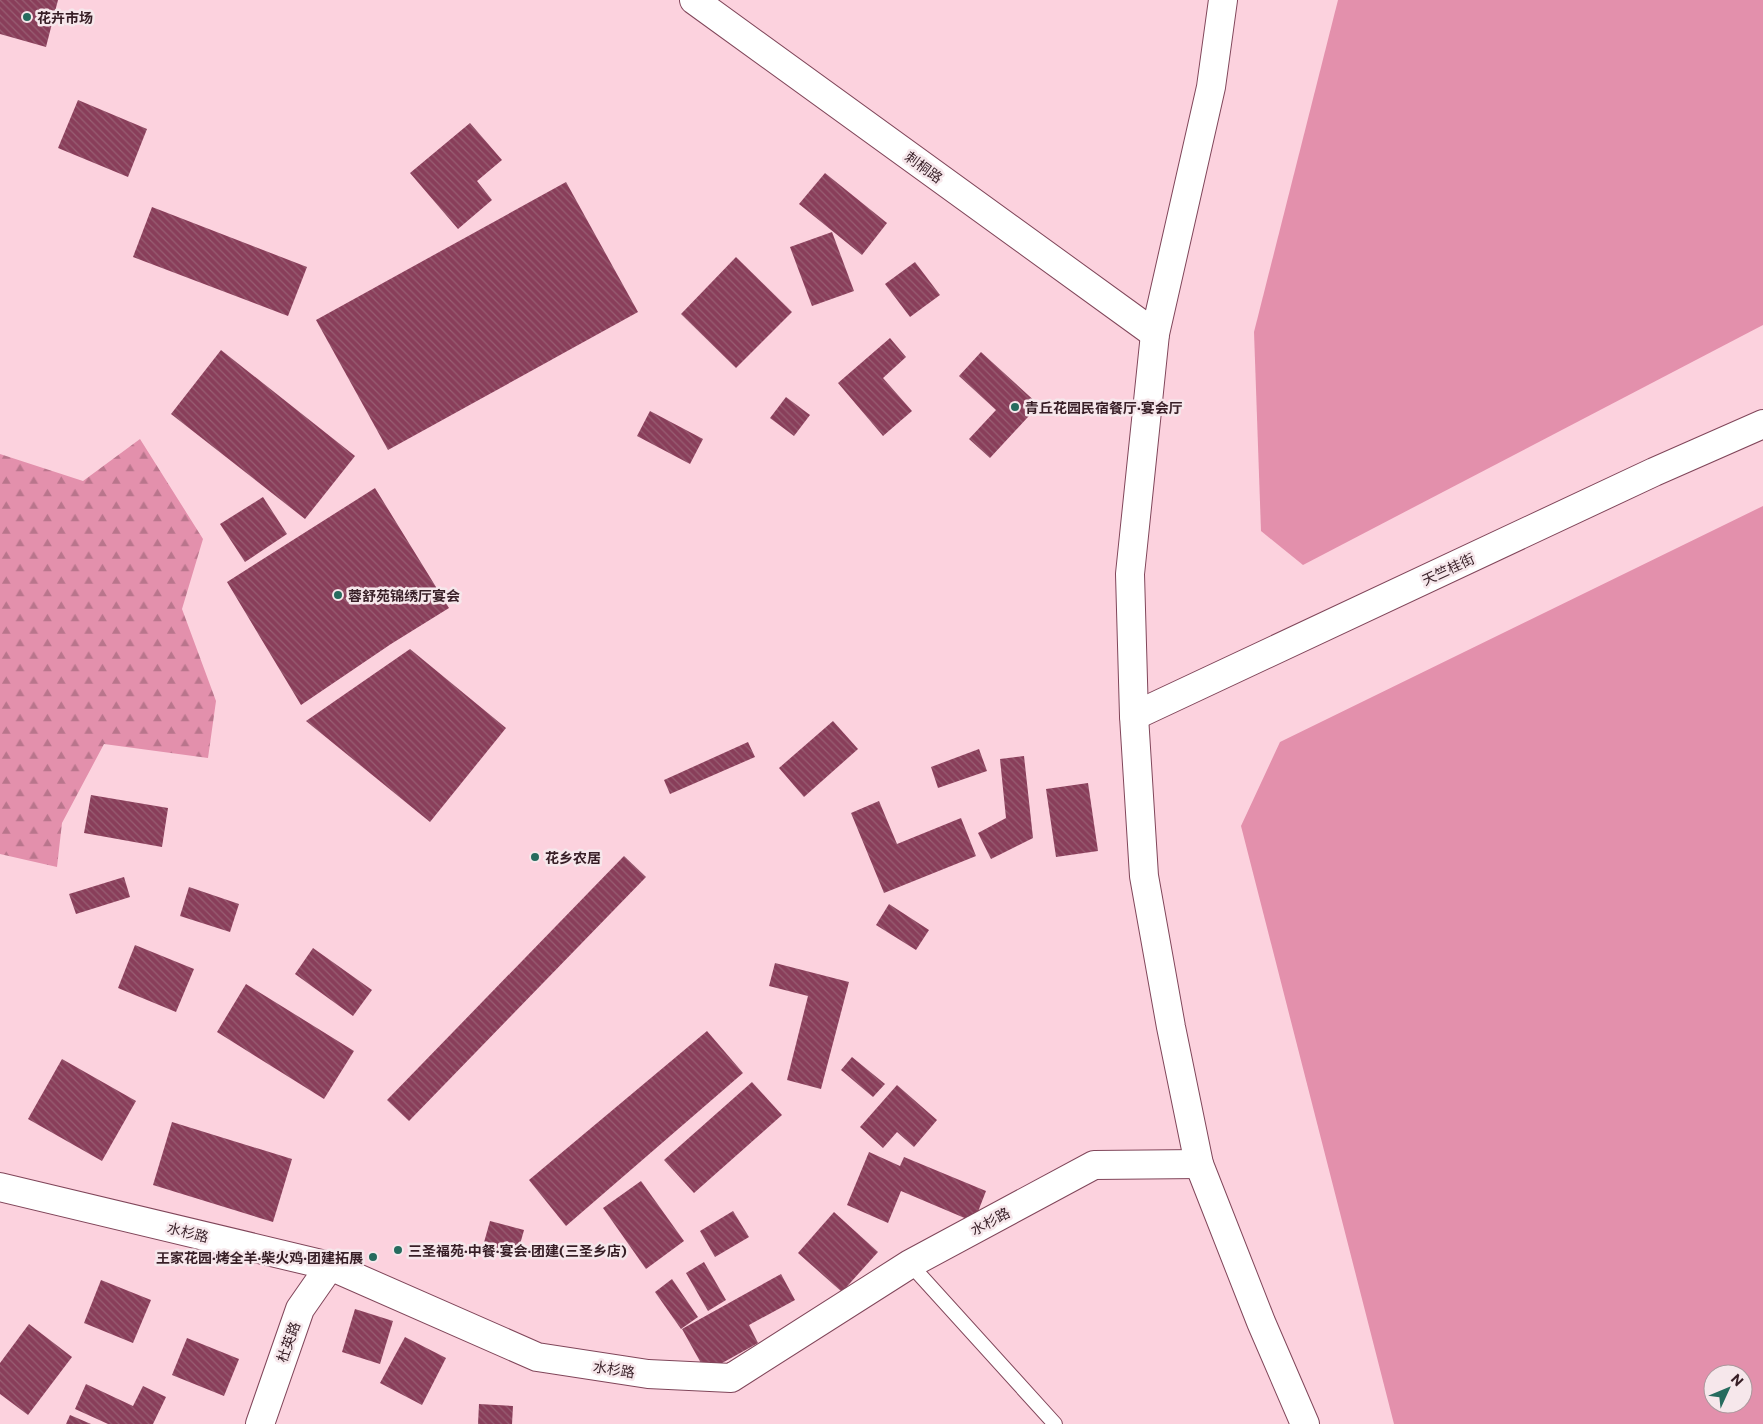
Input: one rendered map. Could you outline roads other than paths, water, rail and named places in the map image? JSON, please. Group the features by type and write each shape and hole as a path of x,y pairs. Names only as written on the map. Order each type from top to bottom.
{"street":[{"name":"刺桐路","path":"694,0 1155,334"},
{"path":"1223,0 1211,87 1155,334 1130,574 1134,716 1144,876 1170,1027 1199,1164 1261,1322 1305,1424"},
{"name":"天竺桂街","path":"1134,716 1654,472 1763,424"},
{"name":"水杉路","path":"0,1187 330,1266 537,1357 648,1374 732,1378 910,1264 1094,1165 1199,1164"},
{"name":"杜英路","path":"260,1424 300,1309 330,1266"}],"lane":[{"path":"910,1264 1055,1424"}],"place":[{"name":"花卉市场","path":"27,17"},
{"name":"青丘花园民宿餐厅·宴会厅","path":"1015,407"},
{"name":"蓉舒苑锦绣厅宴会","path":"338,595"},
{"name":"花乡农居","path":"535,857"},
{"name":"三圣福苑·中餐·宴会·团建(三圣乡店)","path":"398,1250"},
{"name":"王家花园·烤全羊·柴火鸡·团建拓展","path":"373,1257"}]}
